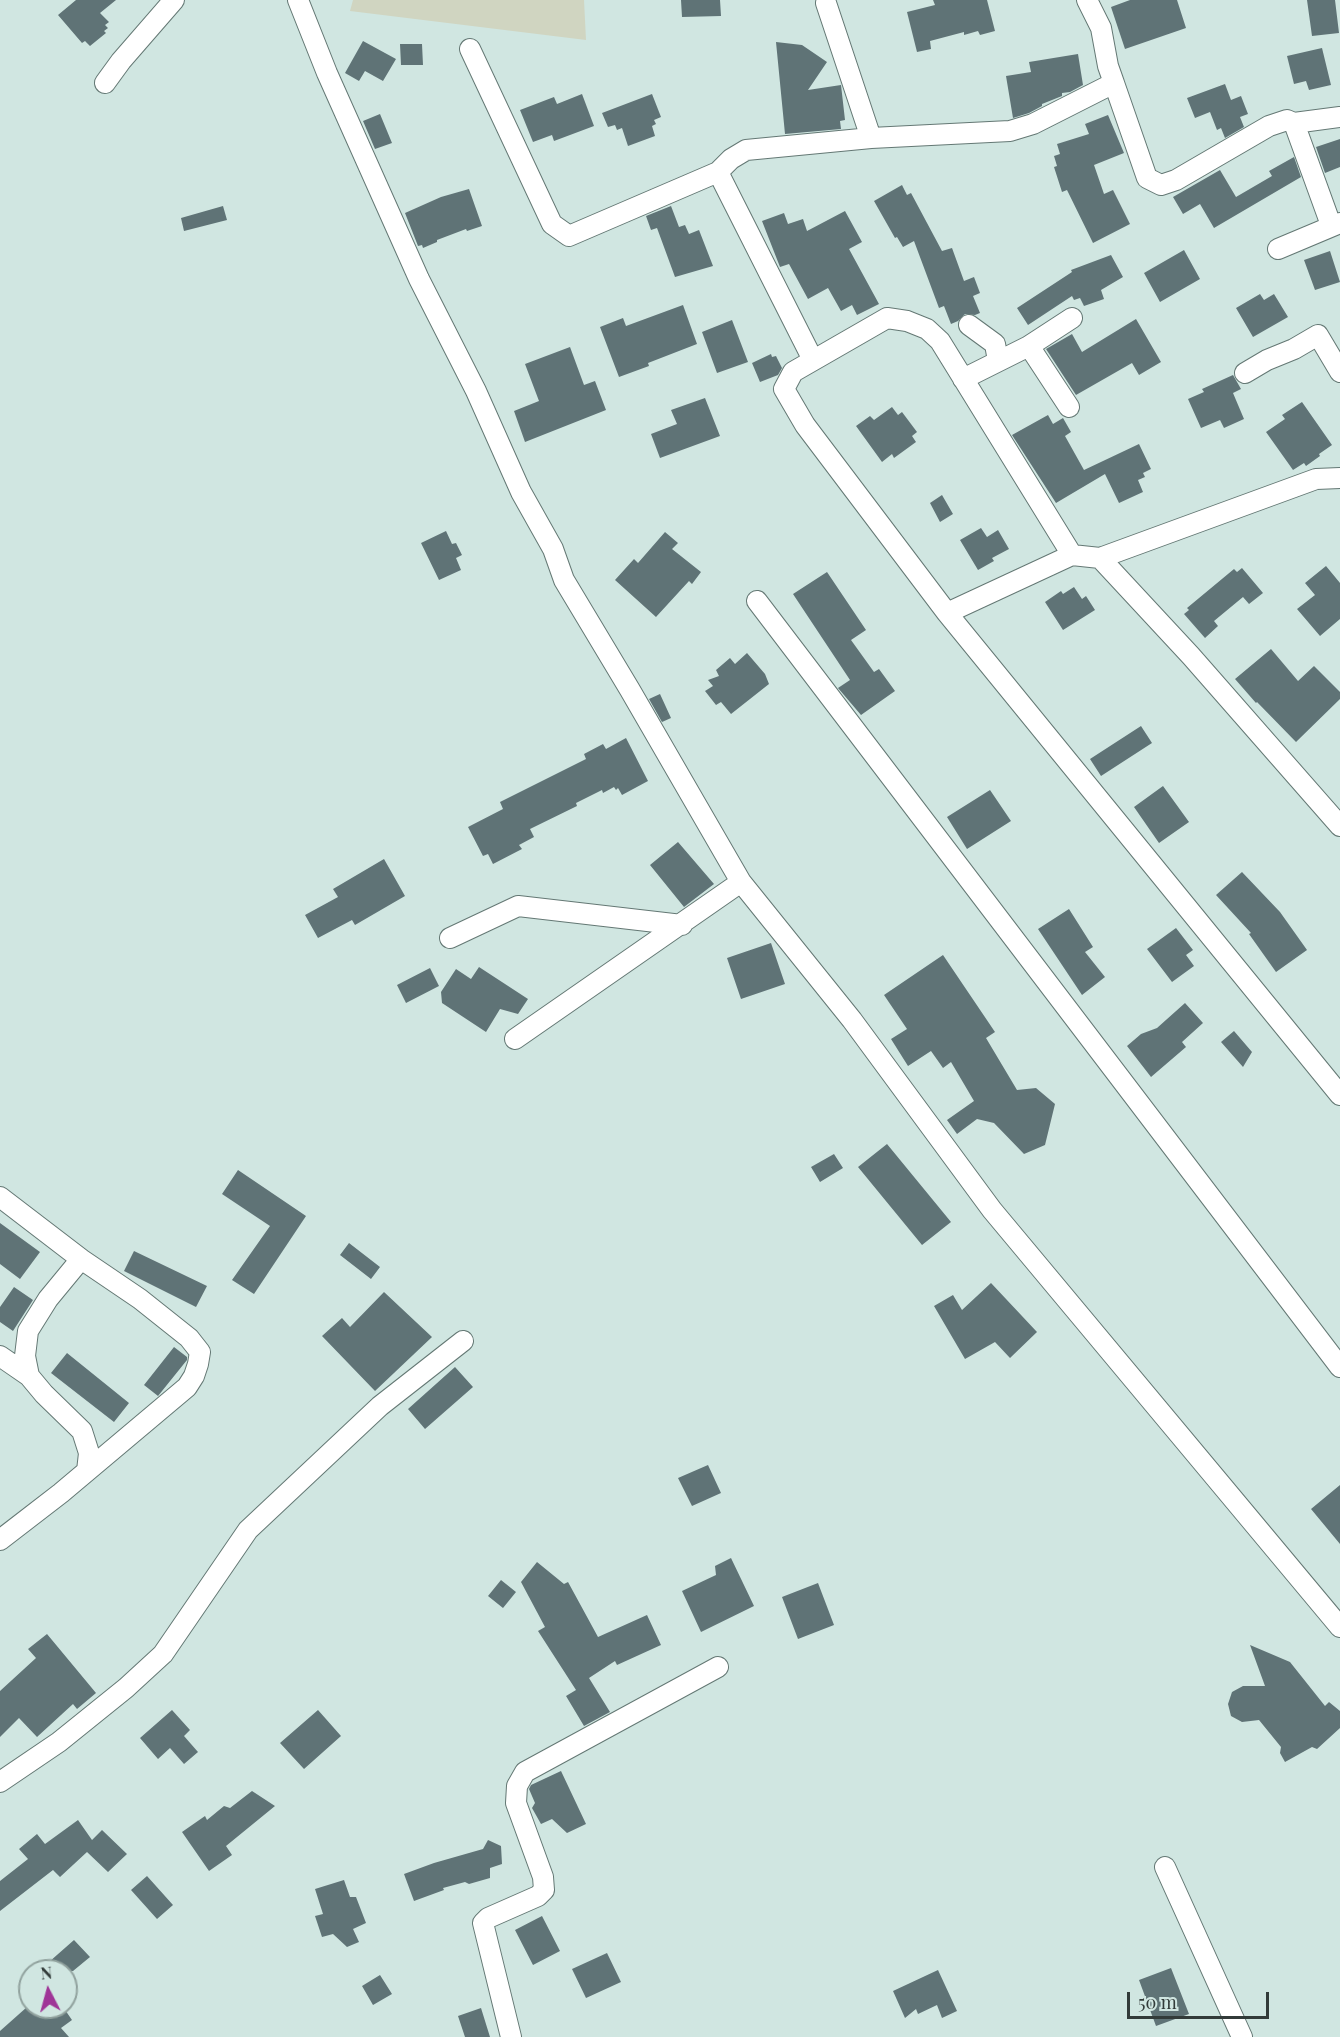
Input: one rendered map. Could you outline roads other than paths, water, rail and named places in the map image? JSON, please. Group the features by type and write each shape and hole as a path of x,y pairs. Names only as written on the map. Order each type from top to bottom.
{"street":[{"path":"105,83 174,0"},
{"path":"298,0 327,73 419,279 476,391 521,492 553,549 564,580 741,882 852,1020 992,1210 1340,1627"},
{"path":"1087,0 1101,28 1108,66 1147,178 1161,185 1176,180 1269,126 1287,120 1294,123 1340,117"},
{"path":"826,3 871,138"},
{"path":"470,49 552,224 569,236 718,172 730,159 746,150 871,138 1010,131 1033,124 1114,83"},
{"path":"1278,249 1336,224 1294,123"},
{"path":"718,172 813,360"},
{"path":"1072,555 940,341 927,329 908,321 887,318 793,372 784,389 805,425 947,613 1340,1095"},
{"path":"963,379 1029,345 1072,318"},
{"path":"969,325 995,344 998,361"},
{"path":"1245,373 1318,335 1340,372"},
{"path":"1029,345 1069,407"},
{"path":"947,613 1072,555 1100,558 1316,478 1340,478"},
{"path":"1100,558 1191,656 1340,826"},
{"path":"757,601 1340,1367"},
{"path":"515,1039 741,882"},
{"path":"450,938 518,906 682,925"},
{"path":"0,1197 81,1259 140,1299 189,1338 200,1352 194,1376 187,1387 0,1540"},
{"path":"29,1377 25,1356 28,1331 48,1299 81,1259"},
{"path":"0,1782 59,1742 126,1688 163,1654 248,1530 380,1406 463,1341"},
{"path":"0,1356 29,1377 82,1431 89,1453 87,1471"},
{"path":"511,2037 483,1923 488,1918 538,1896 544,1890 543,1877 516,1803 517,1786 525,1772 718,1667"},
{"path":"1165,1867 1242,2037"}]}
